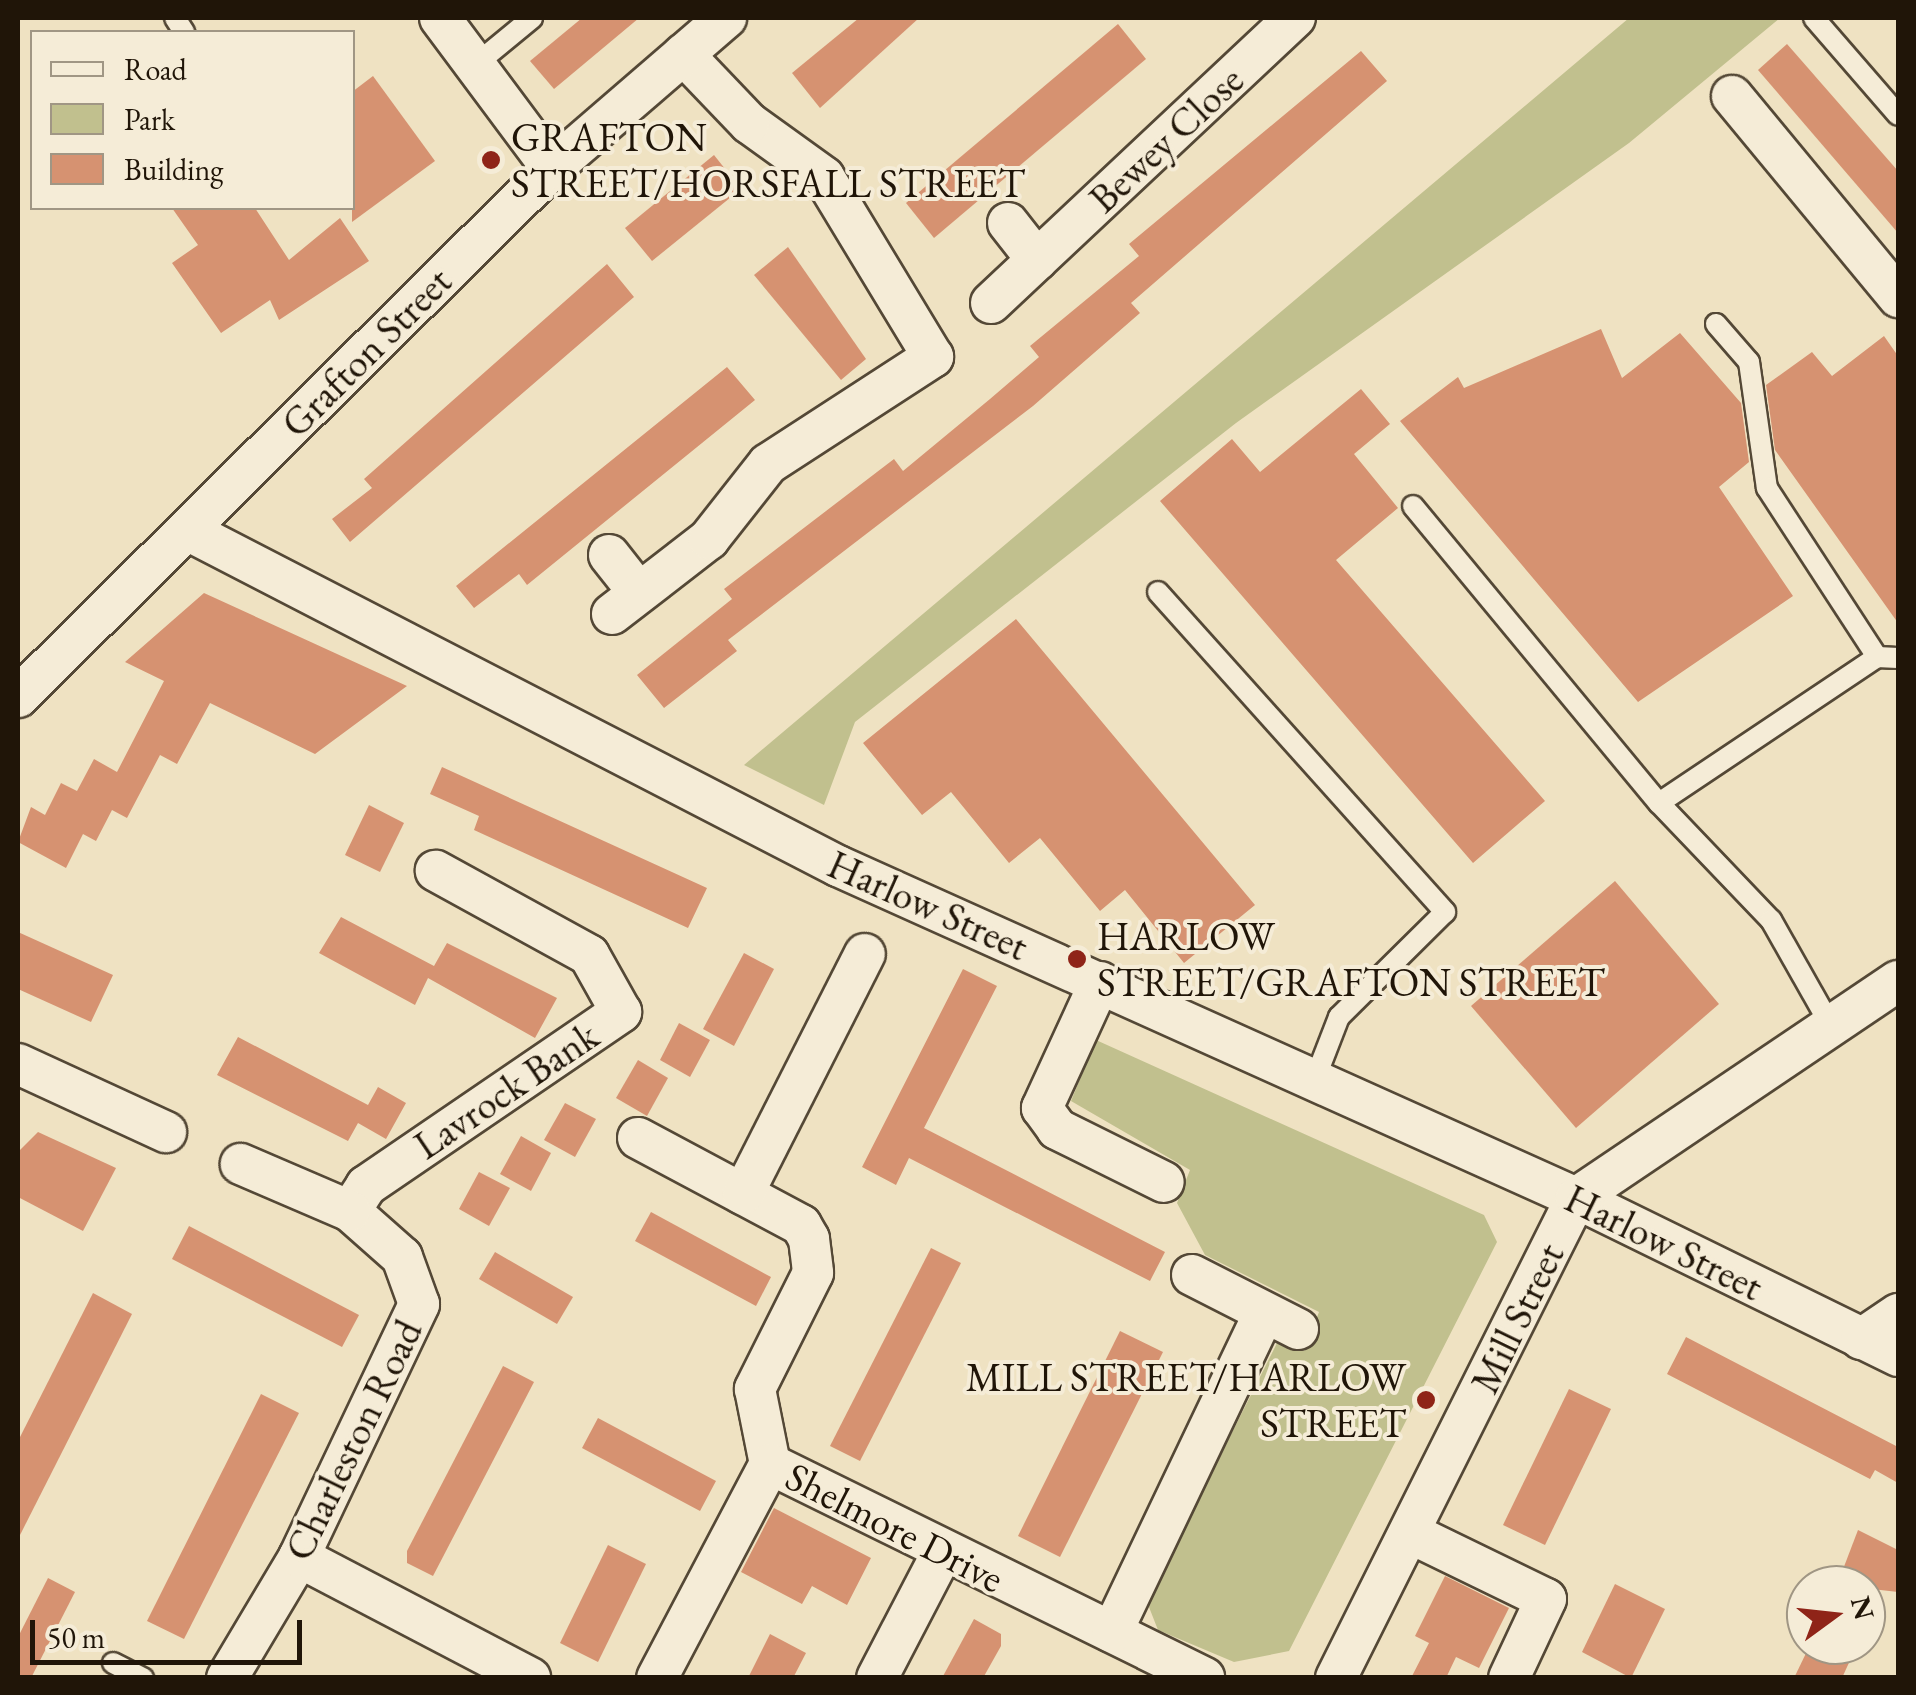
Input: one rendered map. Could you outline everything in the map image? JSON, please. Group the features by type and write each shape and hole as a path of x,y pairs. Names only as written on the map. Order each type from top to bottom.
{"street":[{"path":"440,18 552,168"},
{"name":"Grafton Street","path":"18,698 552,168 726,18"},
{"name":"Bewey Close","path":"991,303 1294,18"},
{"path":"609,556 626,603 709,539 768,464 933,357 824,177 749,123 682,54"},
{"path":"1732,96 1898,297"},
{"path":"1008,223 1037,260"},
{"name":"Harlow Street","path":"186,530 838,866 1576,1198 1898,1356"},
{"name":"Lavrock Bank","path":"350,1211 366,1186 622,1012 589,954 436,871"},
{"path":"742,1194 865,954"},
{"name":"Mill Street","path":"1336,1678 1576,1198 1898,981"},
{"path":"1100,982 1042,1108 1057,1130 1164,1182"},
{"path":"18,1064 166,1132"},
{"name":"Shelmore Drive","path":"638,1138 801,1225 814,1256 755,1389 770,1464 941,1555 1204,1678"},
{"name":"Charleston Road","path":"228,1678 299,1557 418,1304 402,1257 350,1211 241,1164"},
{"path":"1112,1632 1281,1322 1192,1275"},
{"path":"1860,1339 1898,1314"},
{"path":"657,1678 770,1464"},
{"path":"1410,1532 1546,1599 1509,1678"},
{"path":"877,1678 941,1555"},
{"path":"299,1557 530,1678"}],"lane":[{"path":"476,65 532,18"},
{"path":"1814,18 1898,115"},
{"path":"1659,803 1888,657 1767,488 1749,362 1716,324"},
{"path":"1413,506 1659,803 1772,920 1832,1026"},
{"path":"1158,592 1445,912 1339,1017 1315,1079"},
{"path":"113,1663 143,1678"}],"green space":[{"path":"1629,18 1780,18 1629,143 1236,423 855,722 824,805 744,765"},
{"path":"1096,1040 1484,1215 1497,1242 1289,1651 1234,1662 1158,1630 1147,1602 1277,1343 1304,1351 1319,1312 1205,1255 1177,1203 1190,1170 1071,1101"}],"building":[{"path":"582,18 639,18 554,89 530,61"},
{"path":"859,18 919,18 820,108 792,73"},
{"path":"1118,24 1146,59 934,238 906,203"},
{"path":"1787,44 1898,171 1898,233 1758,70"},
{"path":"1361,51 1387,81 1131,303 1140,313 1033,406 728,640 737,651 664,708 637,675 732,599 724,589 894,459 903,471 990,399 1039,357 1030,346 1139,256 1129,244"},
{"path":"373,76 435,161 352,222 355,210 355,90"},
{"path":"714,155 741,189 652,261 625,228"},
{"path":"173,210 256,210 289,260 340,218 369,261 279,320 270,300 221,333 172,263 198,245"},
{"path":"788,247 866,359 841,380 754,275"},
{"path":"607,264 634,297 350,542 332,519 372,488 364,479"},
{"path":"1601,329 1622,378 1680,333 1741,403 1749,462 1719,487 1793,596 1638,702 1400,421 1458,377 1464,388"},
{"path":"1884,336 1898,356 1898,623 1775,450 1766,385 1812,352 1832,376"},
{"path":"727,367 755,400 527,585 519,574 474,608 456,586"},
{"path":"1361,389 1390,424 1354,454 1398,508 1336,560 1545,801 1473,863 1160,501 1232,439 1260,472"},
{"path":"204,593 407,686 315,754 210,703 177,764 160,755 127,818 112,810 96,841 83,834 66,868 18,842 31,807 45,815 61,783 77,791 94,759 117,772 164,681 125,662"},
{"path":"1016,619 1255,905 1184,963 1125,890 1100,911 1040,838 1009,863 951,792 922,815 863,743"},
{"path":"442,767 707,888 688,928 474,830 479,816 430,794"},
{"path":"369,805 404,823 380,872 345,855"},
{"path":"1615,881 1719,1004 1576,1128 1471,1006"},
{"path":"341,917 434,966 447,943 557,998 535,1038 428,978 415,1005 319,953"},
{"path":"18,932 113,975 91,1022 18,989"},
{"path":"744,953 774,969 734,1046 703,1029"},
{"path":"963,969 997,986 924,1128 1165,1252 1150,1281 909,1158 896,1185 862,1167"},
{"path":"679,1023 710,1040 690,1077 660,1060"},
{"path":"238,1037 368,1105 378,1087 406,1103 386,1139 358,1123 348,1141 217,1075"},
{"path":"638,1060 668,1078 647,1116 616,1098"},
{"path":"565,1103 596,1119 575,1157 544,1140"},
{"path":"38,1132 116,1168 83,1231 18,1197 18,1152"},
{"path":"521,1136 551,1153 531,1191 500,1174"},
{"path":"479,1172 510,1188 489,1226 459,1209"},
{"path":"651,1212 771,1277 756,1306 635,1241"},
{"path":"189,1226 359,1315 342,1347 172,1259"},
{"path":"931,1248 961,1263 860,1461 830,1446"},
{"path":"495,1252 573,1297 557,1324 479,1279"},
{"path":"93,1293 132,1314 18,1539 18,1441"},
{"path":"1120,1331 1163,1352 1060,1557 1018,1536"},
{"path":"1686,1337 1898,1447 1898,1483 1875,1470 1870,1479 1667,1374"},
{"path":"503,1366 534,1382 433,1576 407,1563 407,1551"},
{"path":"1569,1389 1611,1409 1545,1545 1503,1525"},
{"path":"261,1394 299,1413 184,1639 147,1621"},
{"path":"598,1418 716,1481 700,1511 582,1448"},
{"path":"774,1508 871,1558 847,1605 812,1586 802,1604 741,1572"},
{"path":"1858,1530 1898,1550 1898,1592 1886,1591 1886,1565 1845,1565"},
{"path":"608,1545 646,1564 598,1662 560,1643"},
{"path":"1445,1576 1509,1608 1479,1668 1456,1657 1446,1678 1411,1678 1429,1643 1415,1636"},
{"path":"48,1578 75,1592 31,1678 18,1678 18,1637"},
{"path":"1615,1584 1665,1609 1631,1678 1582,1652"},
{"path":"974,1619 1001,1634 1001,1646 983,1678 942,1678"},
{"path":"770,1634 806,1653 793,1678 748,1678"},
{"path":"1800,1665 1848,1665 1842,1678 1794,1678"}],"place":[{"name":"GRAFTON STREET/HORSFALL STREET","path":"491,160"},
{"name":"HARLOW STREET/GRAFTON STREET","path":"1077,959"},
{"name":"MILL STREET/HARLOW STREET","path":"1426,1400"}]}
